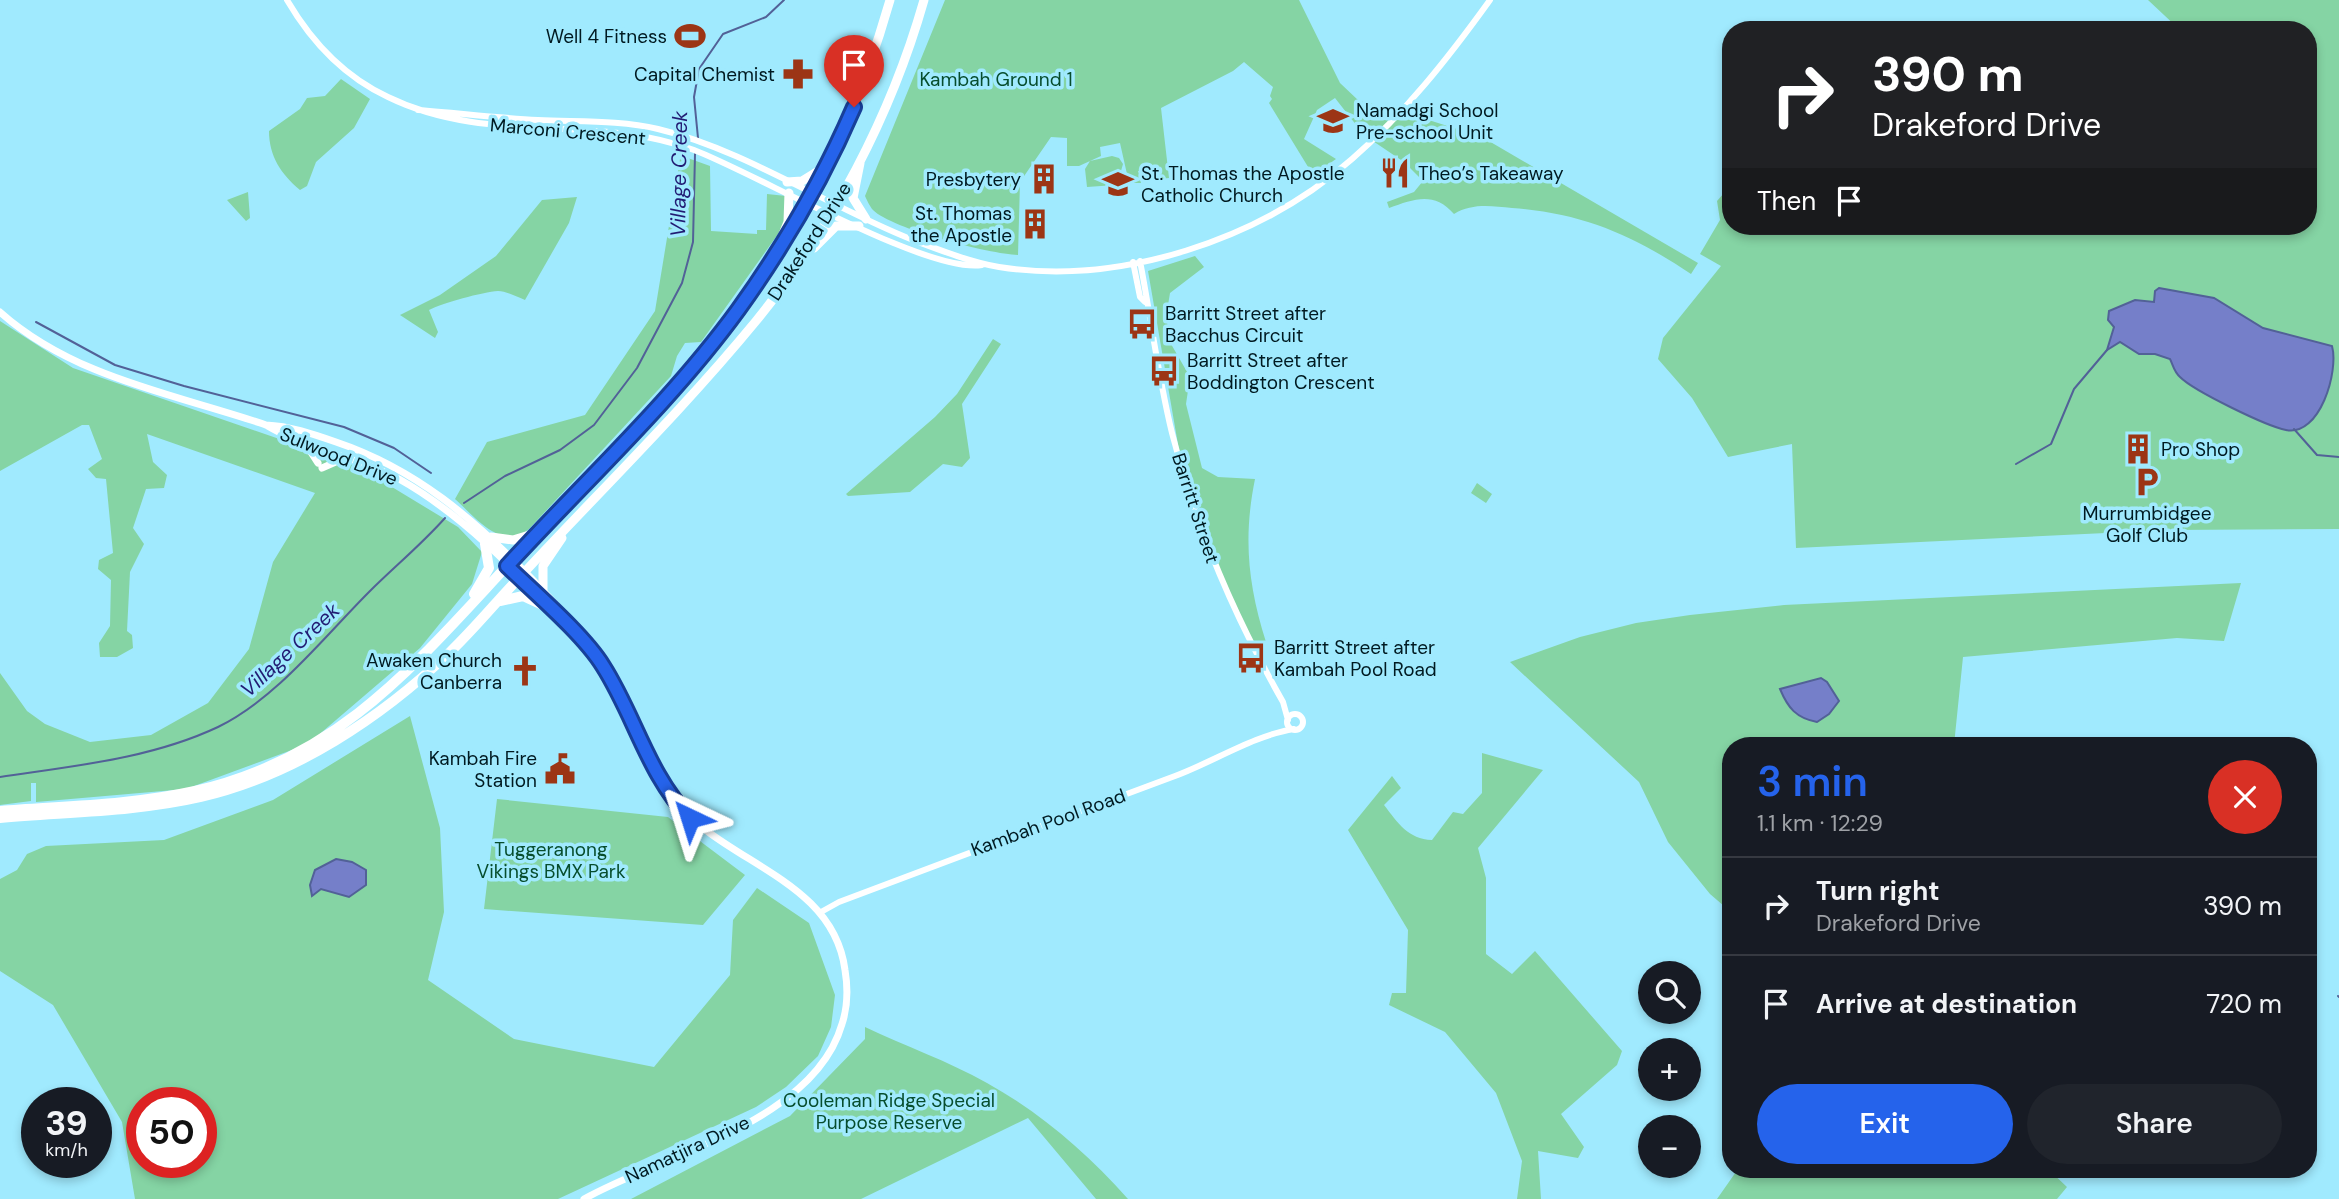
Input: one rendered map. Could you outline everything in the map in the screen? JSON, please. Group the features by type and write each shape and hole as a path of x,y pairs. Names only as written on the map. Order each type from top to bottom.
{"highway":[{"name":"Drakeford Drive","path":"510,563 676,384 738,309 778,251 828,165 854,107 890,0"},
{"name":"Drakeford Drive","path":"522,575 755,322 805,255 860,161 911,41 924,0"},
{"path":"805,255 836,226 862,222 853,198 860,161"},
{"path":"787,182 802,181 828,165"},
{"path":"778,251 788,222 789,193"},
{"path":"543,590 545,563 572,522"},
{"path":"465,610 488,571 488,541 513,540 538,533"},
{"path":"0,811 182,793 233,781 276,764 312,746 360,714 412,666 510,563"},
{"path":"0,818 174,802 233,789 278,771 316,752 373,716 449,653 522,575"},
{"path":"495,604 523,596 549,608"}],"main road":[{"name":"Sulwood Drive","path":"0,312 49,348 105,374 266,425 303,442 351,457 424,494 488,541"},
{"name":"Sulwood Drive","path":"266,425 290,428 327,439 395,466 443,496 522,575 549,608 598,657"},
{"path":"303,442 320,465 351,457"},
{"name":"Sulwood Drive","path":"522,575 543,590 580,631 598,657 621,696 659,779 681,808 709,834 798,890 821,912"},
{"name":"Namatjira Drive","path":"584,1199 754,1119 784,1100 821,1065 842,1026 847,982 839,943 821,912"}],"street":[{"name":"Marconi Crescent","path":"287,0 318,43 355,77 418,110 459,122 632,135 695,151 789,193 809,198"},
{"path":"809,198 862,222 984,264 1020,270 1076,271 1175,253 1247,226 1290,203 1337,172 1389,126 1430,79 1490,0"},
{"name":"Marconi Crescent","path":"418,110 466,116 634,125 696,142 787,182 809,198"},
{"name":"Barritt Street","path":"1136,262 1140,297 1145,302 1172,434 1196,516 1229,601 1283,702 1288,721"},
{"name":"Barritt Street","path":"1283,702 1296,714"},
{"path":"1288,721 1294,729 1303,723 1296,714"},
{"name":"Kambah Pool Road","path":"1276,732 1296,714"},
{"name":"Kambah Pool Road","path":"821,912 839,902 1066,814 1193,769 1276,732 1294,729"}],"green space":[{"name":"Kambah Ground 1","path":"945,0 1299,0 1340,83 1359,101 1391,108 1482,137 1698,263 1691,274 1627,237 1561,215 1482,206 1454,214 1439,202 1423,199 1389,208 1387,202 1414,192 1423,181 1404,162 1364,135 1335,98 1317,110 1304,139 1336,159 1313,175 1269,103 1273,87 1244,62 1233,71 1161,108 1169,178 1158,179 1157,173 1151,173 1149,168 1138,171 1141,183 1129,183 1120,143 1100,147 1101,156 1079,166 1067,166 1067,138 1051,137 1020,182 1018,255 965,245 920,232 900,225 873,210 865,196"},
{"name":"Murrumbidgee Golf Club","path":"2148,0 2339,0 2339,529 2169,530 1796,548 1792,444 1728,457 1692,398 1658,359 1663,338 1721,266 1700,254 1720,220 1717,201 1722,195 1722,235 2317,235 2317,21 2170,21"},
{"path":"341,79 370,99 354,128 316,162 307,186 300,190 277,164 271,149 269,131 300,109 307,98 325,96"},
{"path":"1112,156 1119,158 1123,164 1121,171 1113,176 1115,185 1087,187 1085,169 1090,161"},
{"path":"685,157 710,166 711,231 757,234 757,230 766,230 767,194 786,196 788,201 783,227 701,342 685,343 677,356 671,376 529,529 509,537 489,529 455,499 487,442 585,415 655,311 680,159"},
{"path":"248,192 250,218 246,221 227,200"},
{"path":"577,197 569,223 525,300 498,291 435,307 429,310 438,332 435,338 400,315 440,295 496,256 542,200"},
{"path":"1195,256 1204,267 1170,293 1166,317 1171,344 1190,377 1186,404 1202,468 1218,477 1255,479 1249,521 1249,561 1255,601 1266,642 1255,649 1227,591 1180,456 1148,271"},
{"path":"0,321 73,368 346,462 344,467 354,464 458,527 482,552 472,584 420,648 308,744 186,789 36,802 36,783 31,783 31,801 0,805 0,673 27,711 45,724 90,742 151,735 208,703 249,649 273,562 315,493 147,434 153,462 167,475 164,488 146,489 133,528 144,544 130,572 127,631 132,635 133,648 117,657 100,657 99,643 110,626 111,580 98,569 99,560 113,553 106,479 96,478 88,469 102,459 89,425 82,425 0,471"},
{"path":"993,339 1001,344 962,404 970,458 962,467 943,464 910,492 848,496 846,494 935,417 957,394"},
{"path":"1477,483 1492,494 1486,503 1471,493"},
{"path":"2241,583 2224,641 2177,638 1963,657 1955,737 1722,737 1722,904 1710,894 1668,842 1639,782 1510,662 1580,637 1636,623 1784,605"},
{"path":"410,716 440,828 444,912 428,980 514,1039 654,1067 730,975 733,920 757,888 809,923 835,995 831,1027 818,1056 786,1087 756,1107 558,1199 135,1199 131,1178 217,1178 217,1087 126,1087 126,1146 122,1122 112,1105 112,1087 101,1087 53,1005 0,971 0,879 17,870 27,854 46,846 164,840 273,800"},
{"path":"1482,753 1543,770 1478,848 1486,878 1486,954 1512,974 1535,951 1622,1051 1617,1065 1561,1114 1584,1147 1578,1158 1538,1151 1541,1199 1517,1199 1522,1161 1496,1093 1445,1032 1389,1005 1392,993 1406,993 1408,930 1348,830 1392,776 1401,788 1384,805 1410,833 1432,840 1453,812 1463,814 1482,793"},
{"name":"Tuggeranong Vikings BMX Park","path":"497,799 668,817 745,875 703,925 484,909"},
{"name":"Cooleman Ridge Special Purpose Reserve","path":"865,1027 957,1068 1026,1107 1062,1135 1128,1199 1096,1199 1028,1118 861,1199 631,1199 790,1116 865,1039"},
{"path":"1732,1178 2058,1178 2067,1187 2057,1199 1717,1199"}],"water":[{"path":"2159,288 2214,298 2263,328 2332,346 2333,371 2329,385 2324,400 2309,423 2298,429 2276,427 2200,391 2176,373 2170,359 2155,354 2139,354 2120,342 2107,350 2114,327 2108,320 2109,311 2135,300 2154,302 2155,291"},
{"path":"1821,678 1827,682 1839,701 1829,714 1817,722 1803,718 1794,711 1780,689"},
{"path":"336,859 352,862 366,870 366,885 349,897 321,889 312,896 310,885 315,870"}],"waterway":[{"name":"Village Creek","path":"698,138 694,97 699,69 723,34 766,17 784,0"},
{"name":"Village Creek","path":"464,503 505,476 560,450 594,425 637,368 682,283 693,242 695,154"},
{"path":"36,322 115,365 184,386 344,427 394,448 431,473"},
{"path":"2016,464 2051,444 2074,389 2107,350"},
{"path":"2294,429 2317,455 2339,457"},
{"name":"Village Creek","path":"0,777 83,765 166,747 218,727 240,715 280,684 445,518"}],"place":[{"name":"Well 4 Fitness","path":"690,36"},
{"name":"Capital Chemist","path":"798,74"},
{"name":"Namadgi School Pre-school Unit","path":"1333,121"},
{"name":"Theo’s Takeaway","path":"1395,173"},
{"name":"Presbytery","path":"1044,179"},
{"name":"St. Thomas the Apostle Catholic Church","path":"1118,184"},
{"name":"St. Thomas the Apostle","path":"1035,224"},
{"name":"Barritt Street after Bacchus Circuit","path":"1142,324"},
{"name":"Barritt Street after Boddington Crescent","path":"1164,371"},
{"name":"Pro Shop","path":"2138,449"},
{"name":"Murrumbidgee Golf Club","path":"2147,482"},
{"name":"Barritt Street after Kambah Pool Road","path":"1251,658"},
{"name":"Awaken Church Canberra","path":"525,671"},
{"name":"Kambah Fire Station","path":"560,769"}],"route":[{"path":"690,818 659,779 621,696 598,657 507,566 676,384 737,311 802,211 828,165 854,107"}]}
